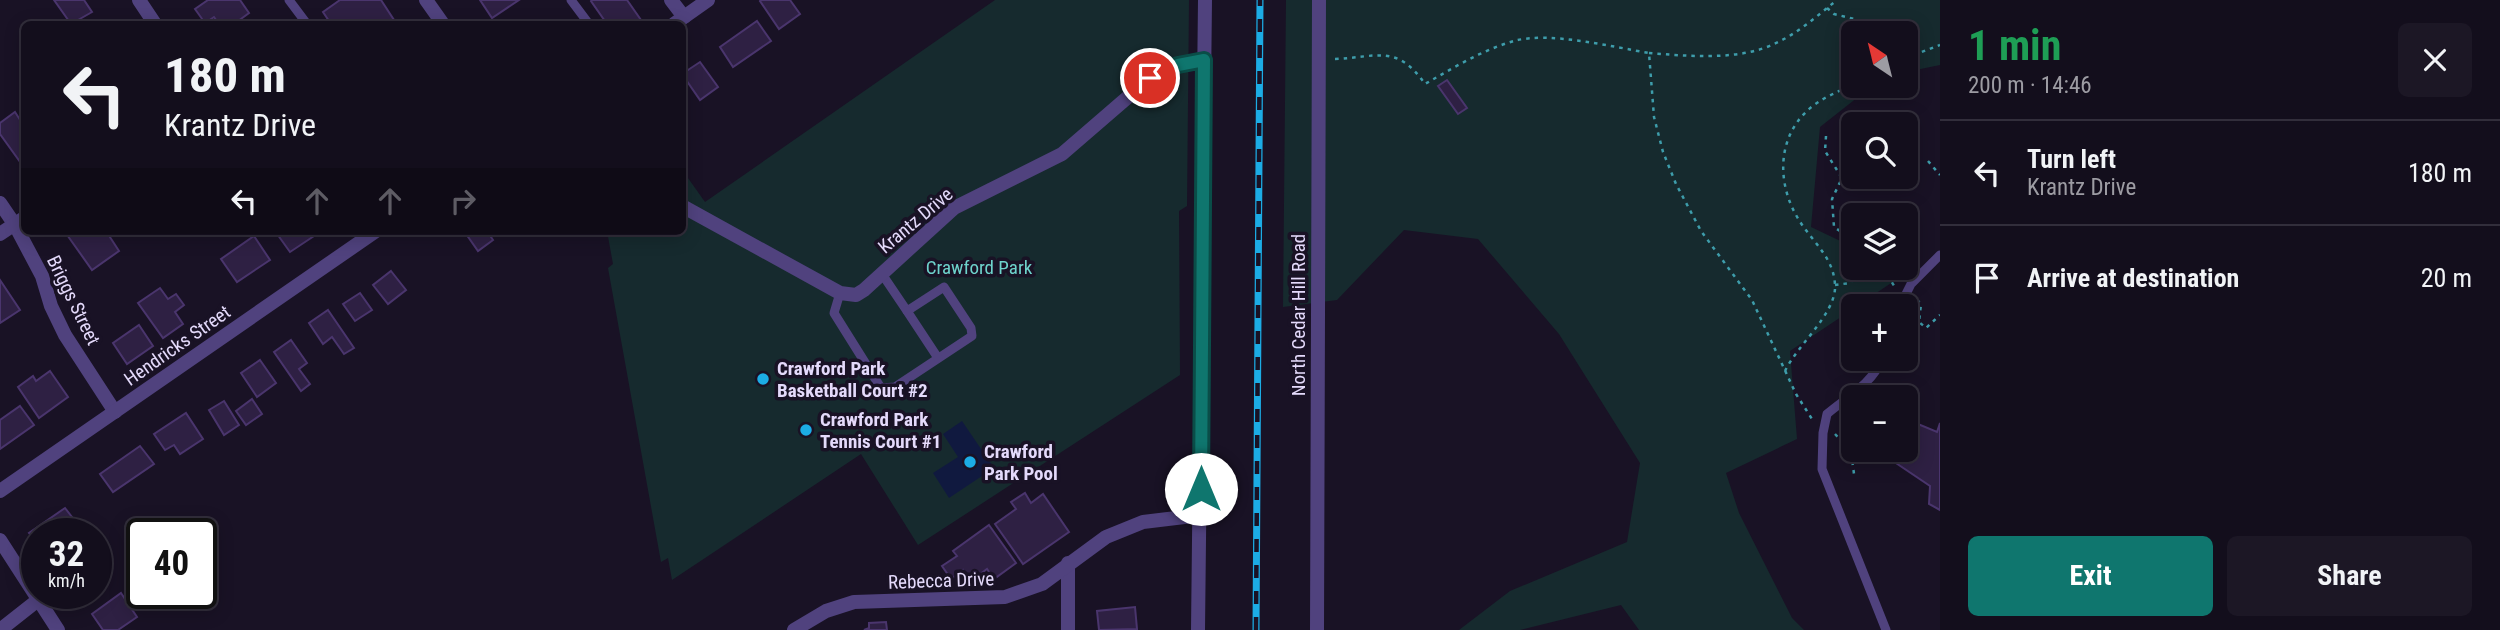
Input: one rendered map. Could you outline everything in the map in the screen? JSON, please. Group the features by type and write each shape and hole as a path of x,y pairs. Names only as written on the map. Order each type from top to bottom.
{"street":[{"path":"139,0 153,21"},
{"path":"426,0 441,21"},
{"path":"671,0 679,21 708,0"},
{"path":"1198,630 1205,0"},
{"name":"North Cedar Hill Road","path":"1317,630 1319,0"},
{"name":"Krantz Drive","path":"839,293 856,295 864,290 954,208 1062,155 1150,78 1178,65 1204,60"},
{"name":"Briggs Street","path":"0,203 20,221"},
{"path":"686,208 839,293"},
{"path":"0,234 20,221"},
{"name":"Briggs Street","path":"26,235 51,306 65,335 115,412"},
{"name":"Hendricks Street","path":"0,492 370,235"},
{"name":"Rebecca Drive","path":"794,630 826,611 853,602 1004,597 1042,584 1106,537 1143,522 1201,515"},
{"path":"0,540 21,573"},
{"path":"1068,563 1068,630"},
{"path":"0,630 27,609"},
{"path":"44,609 58,630"}],"lane":[{"path":"289,0 305,21"},
{"path":"571,0 587,21"},
{"path":"1906,294 1911,284 1940,255"},
{"path":"882,274 938,358"},
{"path":"839,293 834,313 881,388 895,387 972,336 971,328 944,287 908,312"},
{"path":"1876,371 1864,385 1827,414 1823,433 1822,468 1886,630"}],"path":[{"path":"1332,59 1378,55 1402,59 1425,85 1464,62 1516,40 1545,38 1649,53 1702,57 1758,50 1776,44 1837,0"},
{"path":"1827,8 1833,14 1859,21"},
{"path":"1918,53 1940,45"},
{"path":"1649,53 1654,117 1663,152 1676,184 1701,231 1752,300 1804,408 1817,423"},
{"path":"1785,371 1793,355 1826,313 1835,293 1835,275 1829,259 1796,215 1787,193 1783,173 1784,156 1791,131 1809,109 1841,91"},
{"path":"1826,136 1825,151 1842,178 1832,199 1834,227 1841,232"},
{"path":"1928,161 1940,175"},
{"path":"1835,285 1850,283 1852,280"},
{"path":"1831,432 1851,451 1854,474"}],"green space":[{"name":"Crawford Park","path":"995,0 1189,0 1187,206 1179,211 1180,375 918,545 861,454 672,580 668,558 661,562 608,268 613,264 608,235 686,235 686,175 705,202"},
{"path":"1286,0 1940,0 1940,65 1918,70 1918,21 1841,21 1841,98 1857,98 1820,127 1811,227 1841,241 1841,280 1896,280 1875,294 1841,294 1841,317 1790,351 1797,439 1726,473 1739,513 1792,618 1804,630 1639,630 1621,605 1520,630 1459,630 1510,591 1627,542 1640,463 1559,334 1478,239 1404,230 1337,300 1283,307"}],"water":[{"name":"Crawford Park Pool","path":"962,421 994,468 949,498 933,473 958,457 943,434"}],"building":[{"path":"54,0 84,0 92,12 76,21 69,21"},
{"path":"208,0 240,0 249,13 238,21 217,21 214,17 204,21 195,9"},
{"path":"340,0 381,0 394,20 329,21 323,12"},
{"path":"480,0 519,0 492,18"},
{"path":"627,0 641,20 605,21 591,1"},
{"path":"761,0 790,0 800,14 779,29"},
{"path":"757,21 771,41 733,67 720,47"},
{"path":"700,62 718,87 700,100 686,80 686,71"},
{"path":"1447,80 1467,108 1458,114 1438,86"},
{"path":"15,112 21,121 21,163 0,134 0,123"},
{"path":"67,235 109,235 119,251 92,270"},
{"path":"278,235 316,235 290,252"},
{"path":"467,235 490,235 493,240 478,251"},
{"path":"254,236 270,260 237,282 221,259"},
{"path":"391,271 406,290 388,304 373,285"},
{"path":"0,280 20,310 0,323"},
{"path":"160,288 168,299 176,294 184,305 175,312 183,324 163,338 138,303"},
{"path":"360,293 372,310 355,321 343,304"},
{"path":"328,310 354,348 344,354 332,337 323,344 309,323"},
{"path":"139,325 153,346 127,364 113,343"},
{"path":"291,340 307,363 299,369 310,384 301,391 274,352"},
{"path":"260,360 276,383 257,397 241,373"},
{"path":"50,371 68,397 39,418 18,387 33,376 36,381"},
{"path":"252,399 262,414 246,425 236,411"},
{"path":"224,401 239,425 224,435 209,410"},
{"path":"20,406 34,425 0,449 0,420"},
{"path":"186,413 203,439 180,454 174,445 165,450 154,434"},
{"path":"1940,423 1940,510 1929,504 1930,486 1894,462 1918,462 1918,424 1937,432"},
{"path":"140,446 154,464 113,492 100,474"},
{"path":"1025,493 1031,503 1043,494 1069,532 1023,564 995,524 1016,509 1011,502"},
{"path":"65,508 73,518 51,518"},
{"path":"989,525 1016,563 994,579 987,569 971,581 963,570 951,579 942,566 957,556 953,551"},
{"path":"121,593 126,600 126,609 132,609 137,617 118,630 103,630 92,614 99,609 112,609 112,600"},
{"path":"1135,607 1137,629 1099,630 1097,611"},
{"path":"886,622 887,630 864,630 869,628 869,623"}],"railway":[{"path":"1256,630 1260,0"}],"place":[{"name":"Crawford Park Basketball Court #2","path":"763,379"},
{"name":"Crawford Park Tennis Court #1","path":"806,430"},
{"name":"Crawford Park Pool","path":"970,462"}],"route":[{"path":"1150,78 1178,65 1204,60 1201,489"}]}
